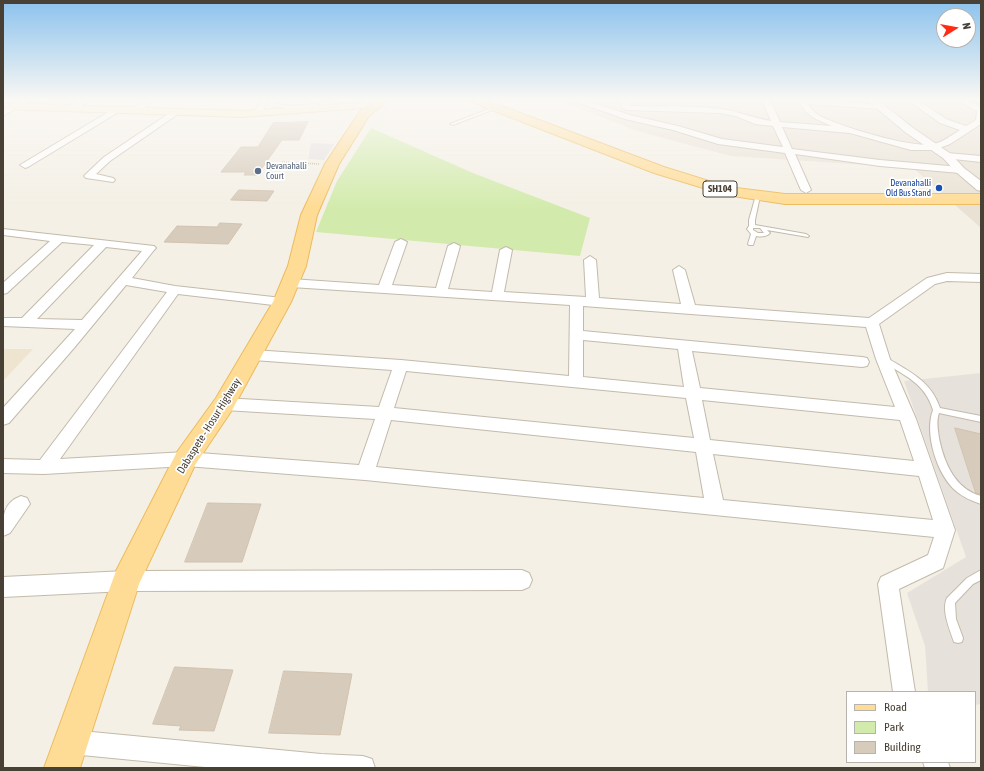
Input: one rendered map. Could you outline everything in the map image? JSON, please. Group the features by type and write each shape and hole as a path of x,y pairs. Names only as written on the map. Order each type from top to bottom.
{"main road":[{"name":"Dabaspete - Hosur Highway","path":"62,768 126,581 186,459 224,404 253,355 286,293 297,266 309,215 332,164 349,136"},
{"name":"SH104","path":"571,136 618,155 695,182 726,191 758,196 811,200 981,199"},
{"name":"SH104","path":"584,136 704,176 756,186 806,190 981,192"}],"street":[{"path":"25,165 70,136"},
{"path":"110,180 89,176 108,159 142,136"},
{"path":"701,136 721,142 790,152 960,170"},
{"path":"783,136 806,190"},
{"path":"871,136 911,147 934,147 947,142 956,136"},
{"path":"919,136 947,156 960,170 981,187"},
{"path":"947,156 981,159"},
{"path":"3,419 150,248 104,242 5,234"},
{"path":"3,290 60,238"},
{"path":"26,322 104,242"},
{"path":"384,289 401,242"},
{"path":"441,293 454,246"},
{"path":"497,296 506,250"},
{"path":"590,260 593,302"},
{"path":"679,270 689,309"},
{"path":"122,280 175,290 286,293 384,289 593,302 872,323 931,281 947,277 981,278"},
{"path":"44,467 175,290"},
{"path":"576,382 577,301"},
{"path":"3,322 85,325"},
{"path":"872,323 883,359 906,414 946,530 936,561 888,584 904,691"},
{"path":"576,335 862,362"},
{"path":"684,346 715,507"},
{"path":"253,355 401,365 693,392 906,414"},
{"path":"365,473 401,365"},
{"path":"224,404 385,413 925,469"},
{"path":"3,466 44,467 186,459 365,473 946,530"},
{"path":"3,527 21,504"},
{"path":"3,587 126,581 522,580"},
{"path":"71,742 321,767 363,768"}],"lane":[{"path":"758,196 752,226 750,229 754,233 764,234 767,233 764,228"},
{"path":"752,226 806,236"},
{"path":"751,244 754,233"},
{"path":"883,359 923,384 932,394 937,410"},
{"path":"937,410 981,419"},
{"path":"937,410 933,415 934,430 940,458 949,477 959,489 974,498 981,500"},
{"path":"958,638 951,619 950,601 970,581 981,575"}],"path":[{"path":"282,162 332,164"}],"shaded area":[{"path":"656,136 981,136 981,228 913,168 731,156"},
{"path":"311,143 334,144 324,160 308,159"},
{"path":"3,349 33,349 3,381"},
{"path":"981,373 981,704 976,705 976,691 928,691 925,646 907,593 966,557 904,381"}],"green space":[{"path":"366,136 389,136 473,173 590,218 580,256 316,232 337,181"}],"building":[{"path":"265,136 301,136 299,140 282,140 257,175 244,175 246,172 221,172 241,147 258,147"},
{"path":"239,190 274,191 267,201 231,200"},
{"path":"220,223 242,224 228,244 164,242 177,226 217,227"},
{"path":"955,428 981,434 981,494 976,493"},
{"path":"208,503 261,504 242,562 185,562"},
{"path":"175,667 233,670 214,731 179,730 181,726 153,724"},
{"path":"284,671 352,674 340,735 269,733"}],"place":[{"name":"Devanahalli Court","path":"258,171"},
{"name":"Devanahalli Old Bus Stand","path":"939,188"}]}
